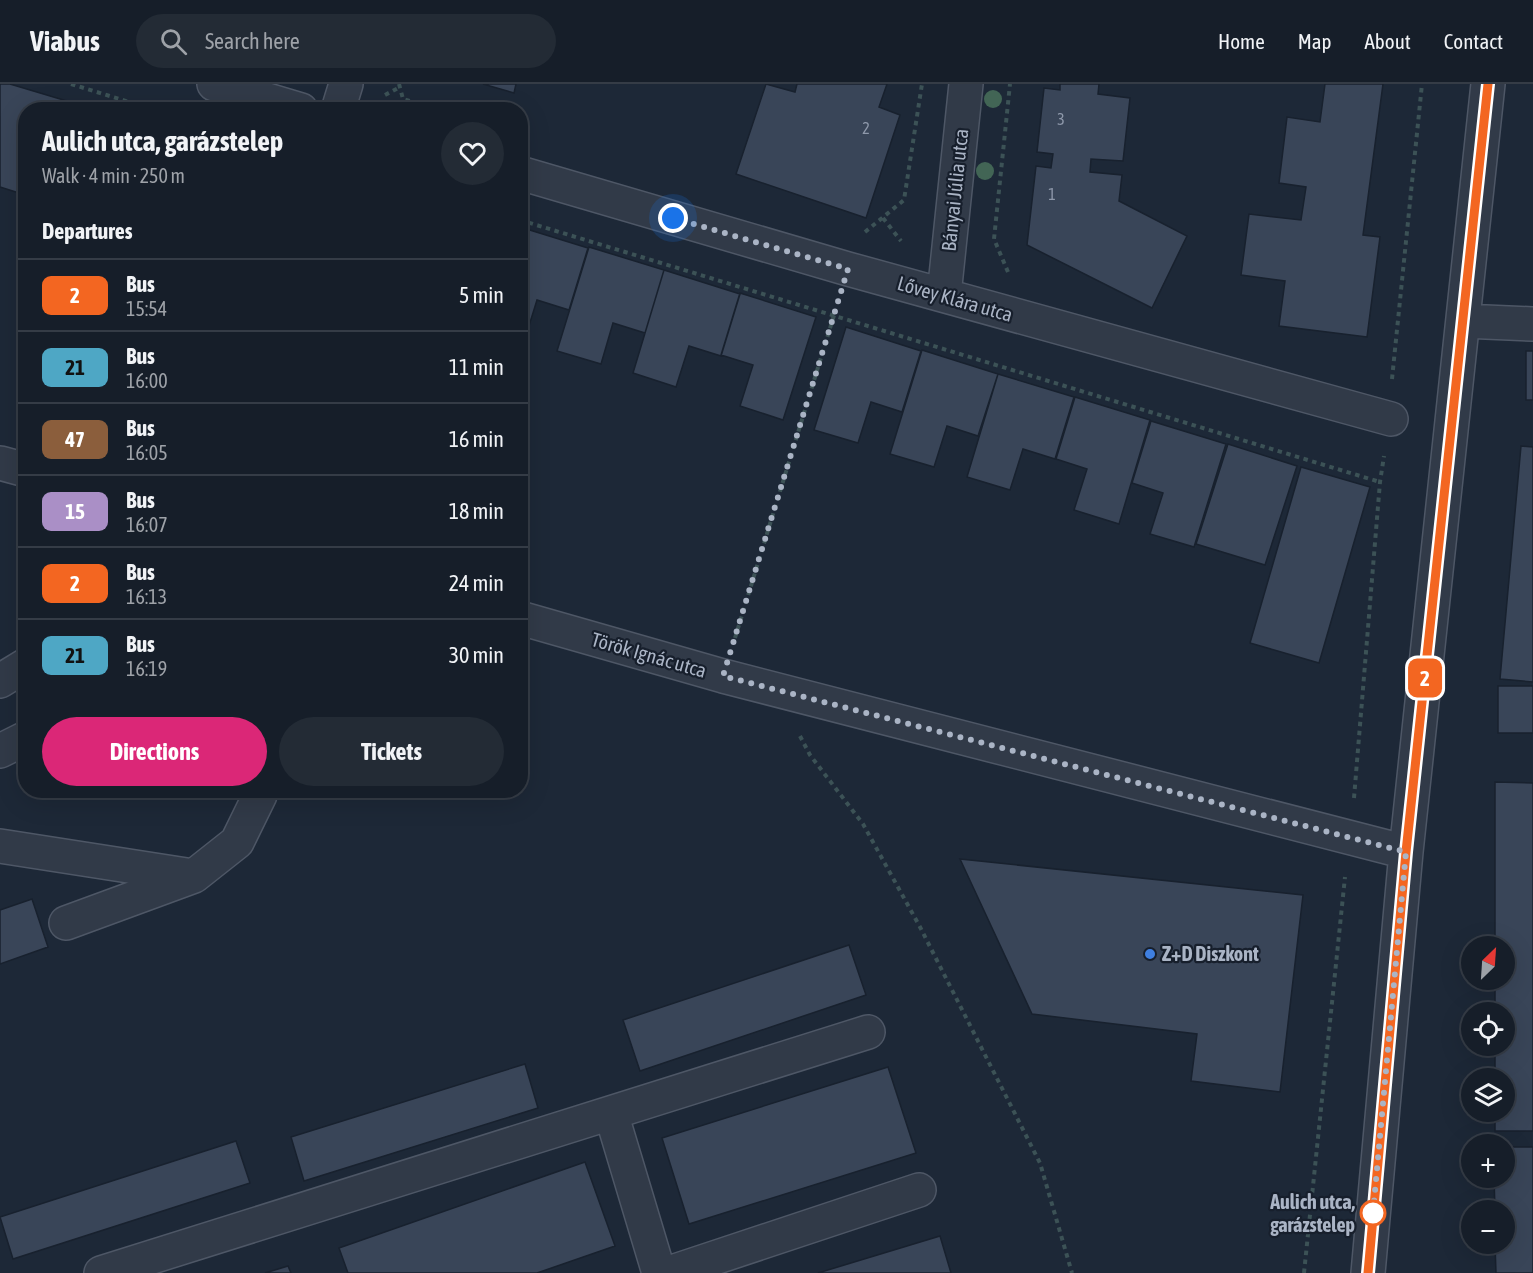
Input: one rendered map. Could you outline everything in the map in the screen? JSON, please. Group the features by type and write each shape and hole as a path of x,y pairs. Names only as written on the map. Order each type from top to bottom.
{"street":[{"path":"214,84 274,102"},
{"path":"340,102 346,84"},
{"name":"Bányai Júlia utca","path":"944,296 966,84"},
{"path":"1368,1273 1406,852 1488,84"},
{"name":"Lővey Klára utca","path":"528,175 944,296 1391,405"},
{"path":"1463,321 1533,324"},
{"path":"0,463 18,468"},
{"name":"Török Ignác utca","path":"528,620 723,676 1406,852"},
{"path":"0,681 18,670"},
{"path":"0,751 18,742"},
{"path":"66,923 194,876 237,842 259,798"},
{"path":"0,846 194,876"},
{"path":"101,1273 868,1032"},
{"path":"611,1113 659,1273"},
{"path":"669,1273 920,1190"}],"path":[{"path":"71,84 129,102"},
{"path":"399,84 403,99 413,102"},
{"path":"861,235 904,200 922,84"},
{"path":"1010,84 994,239 1010,276"},
{"path":"1391,405 1422,84"},
{"path":"528,222 1380,482"},
{"path":"723,676 848,269"},
{"path":"774,688 810,754 863,824 920,927 1040,1163 1072,1273"}],"building":[{"path":"0,84 10,84 70,102 18,102 18,193 0,187"},
{"path":"483,84 516,84 514,93"},
{"path":"766,84 795,92 797,84 887,84 879,107 900,115 866,218 736,174"},
{"path":"1060,84 1099,84 1098,94 1130,98 1123,161 1091,159 1090,172 1122,175 1119,201 1187,236 1152,308 1027,245 1036,166 1051,168 1053,154 1037,152 1044,88 1060,90"},
{"path":"1325,84 1383,84 1363,235 1380,237 1367,337 1279,326 1285,281 1241,275 1249,214 1301,220 1306,187 1279,183 1287,117 1320,122"},
{"path":"528,229 588,248 569,310 537,300 528,329"},
{"path":"589,247 664,270 645,333 613,323 601,364 557,351"},
{"path":"664,270 740,294 721,356 689,346 676,387 633,373"},
{"path":"740,293 816,317 783,420 740,406 753,365 721,355"},
{"path":"846,327 921,351 902,412 871,402 858,443 814,430"},
{"path":"922,350 998,374 978,436 947,426 934,467 890,454"},
{"path":"1526,351 1533,351 1533,400 1526,400"},
{"path":"998,374 1074,397 1055,459 1023,449 1010,490 967,477"},
{"path":"1075,397 1150,420 1119,524 1074,510 1087,469 1056,459"},
{"path":"1151,421 1226,444 1194,547 1150,534 1163,493 1132,483"},
{"path":"1228,444 1297,466 1265,565 1196,544"},
{"path":"1521,446 1533,447 1533,682 1500,679"},
{"path":"1301,467 1370,487 1319,663 1250,643"},
{"path":"1498,686 1533,686 1533,733 1498,733"},
{"path":"1495,782 1533,783 1533,1131 1495,1131 1495,1122 1515,1122 1515,1068 1495,1068 1495,1056 1515,1056 1515,1002 1495,1002 1495,990 1515,990 1515,936 1495,936"},
{"name":"Z+D Diszkont","path":"960,859 1303,895 1280,1092 1191,1081 1197,1034 1032,1014"},
{"path":"32,899 48,947 0,964 0,910"},
{"path":"849,945 866,995 640,1071 623,1020"},
{"path":"525,1064 538,1108 304,1181 291,1137"},
{"path":"888,1067 916,1153 689,1224 662,1138"},
{"path":"236,1141 250,1183 13,1259 0,1217"},
{"path":"1515,1147 1533,1147 1533,1273 1496,1273 1495,1254 1515,1254 1515,1200 1495,1200 1494,1188 1515,1188"},
{"path":"585,1162 615,1246 537,1273 348,1273 339,1248"},
{"path":"940,1236 951,1273 818,1273"},
{"path":"288,1266 291,1273 265,1273"}],"bus line":[{"name":"2","path":"1368,1273 1406,852 1488,84"}],"place":[{"name":"Z+D Diszkont","path":"1150,954"},
{"name":"Aulich utca, garázstelep","path":"1373,1213"}],"route":[{"path":"673,218 848,269 723,676 1406,852 1373,1213"}]}
